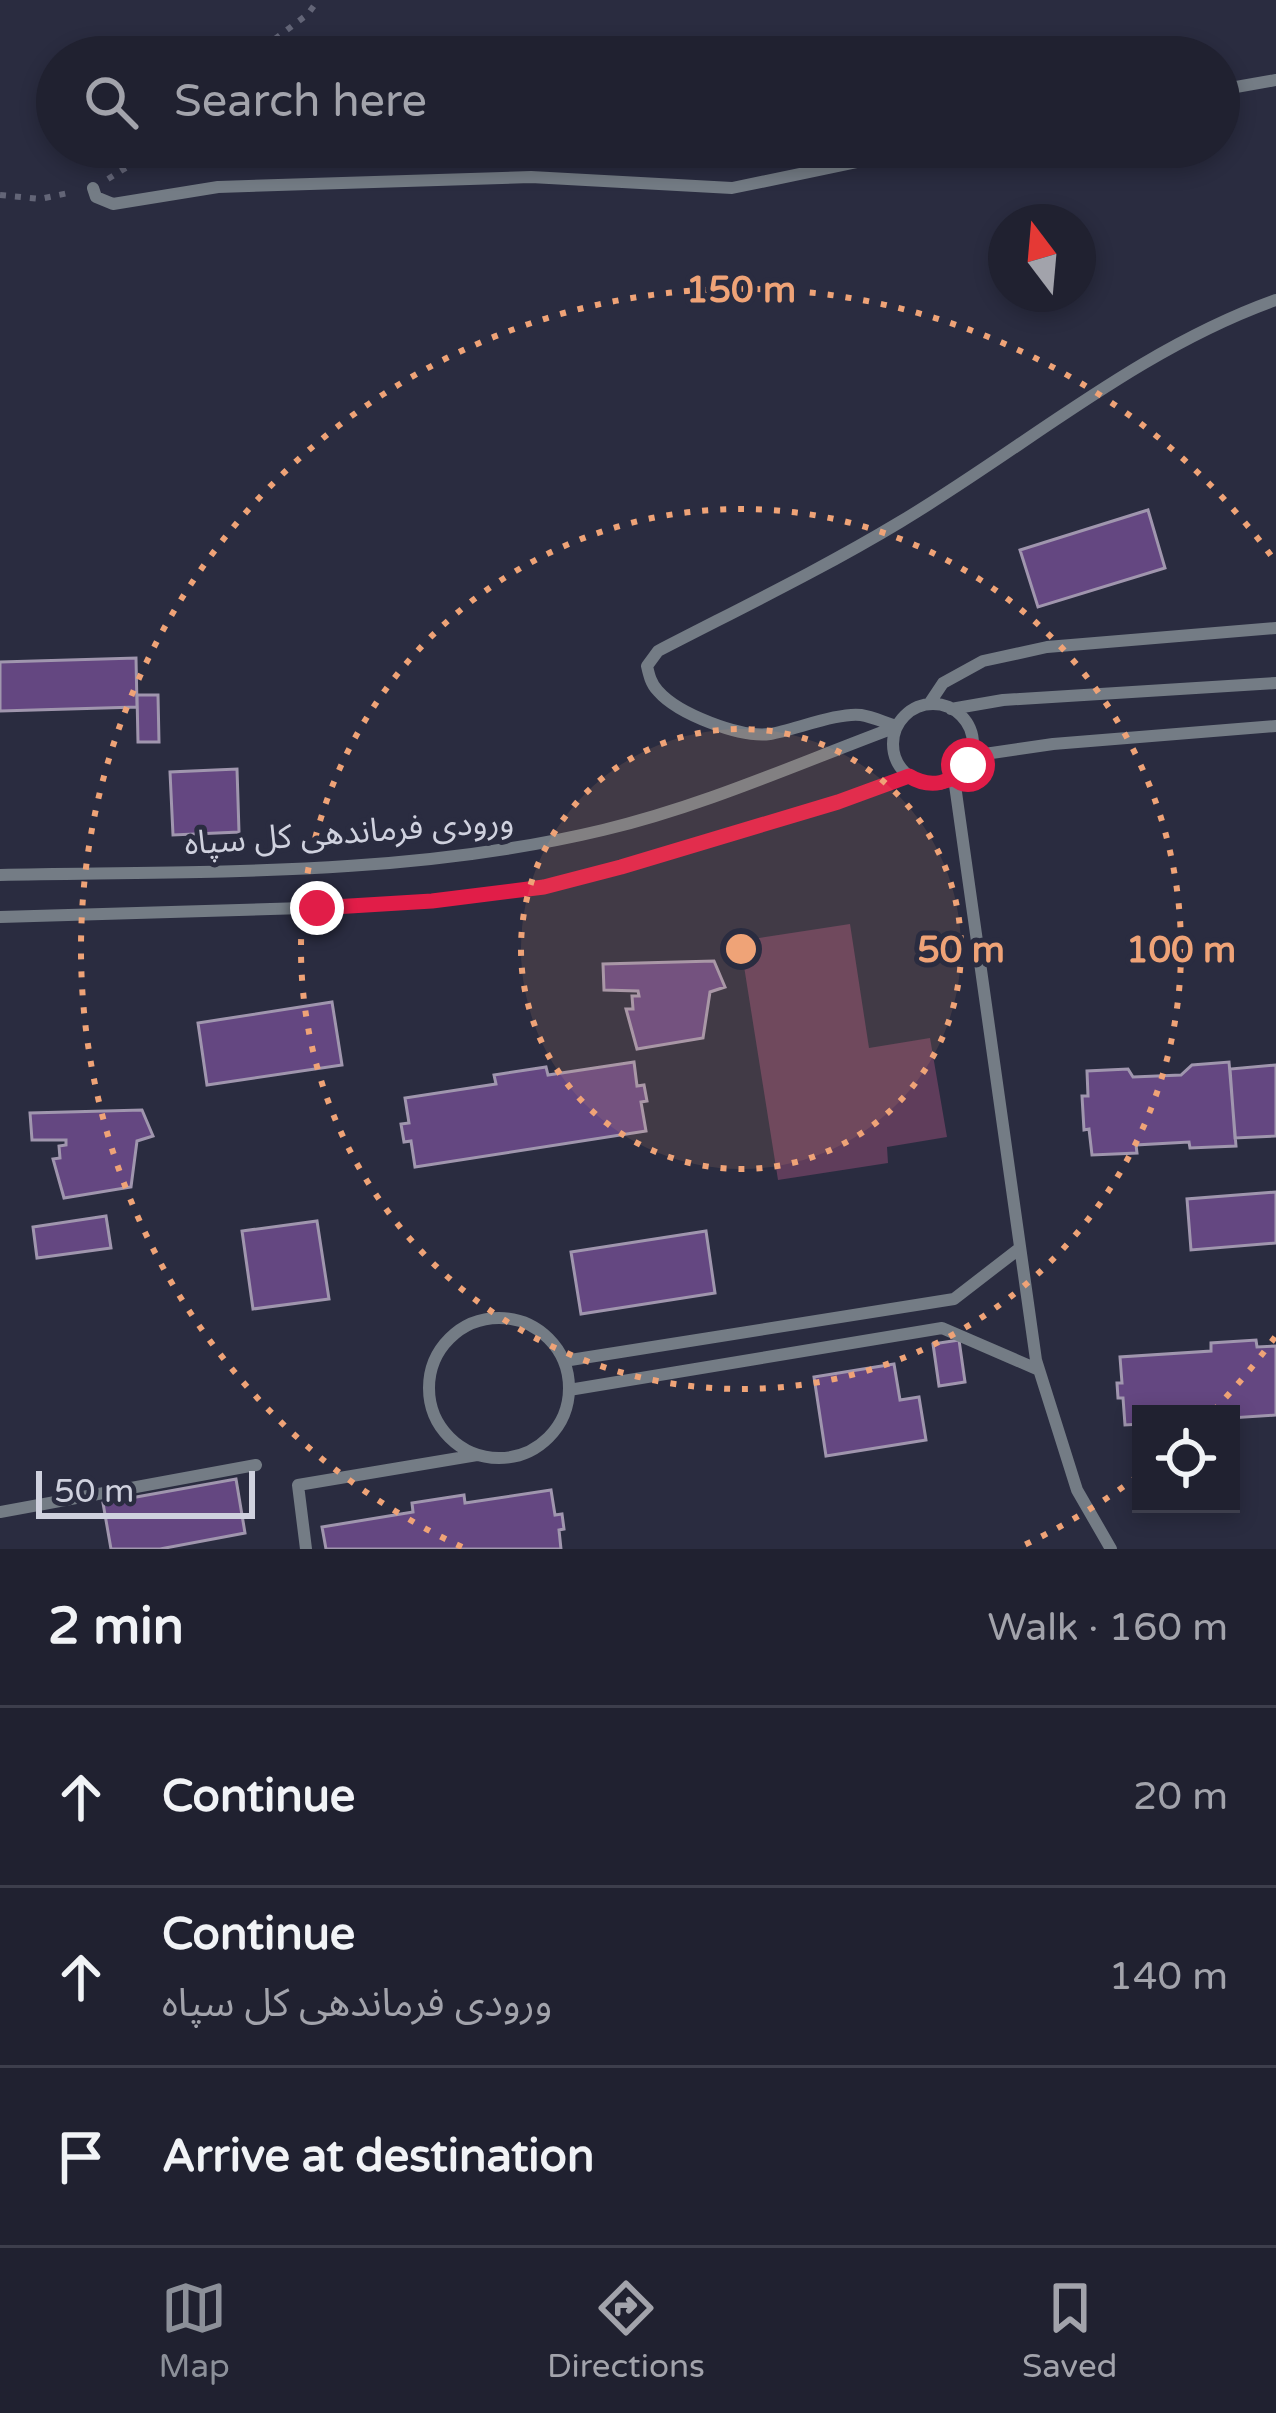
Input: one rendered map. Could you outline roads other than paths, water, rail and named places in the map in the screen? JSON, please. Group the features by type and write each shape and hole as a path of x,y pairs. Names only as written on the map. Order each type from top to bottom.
{"lane":[{"path":"1240,86 1276,80"},
{"path":"92,188 96,197 113,204 218,187 531,177 732,188 828,168"},
{"path":"897,726 858,714 764,735 729,729 670,701 657,691 647,666 658,651 899,523 1160,354 1276,300"},
{"path":"929,704 959,713 973,737 968,765 954,778 926,783 902,770 894,753 897,726 907,714 929,704 943,682 983,661 1046,647 1276,628"},
{"path":"952,709 1003,700 1276,683"},
{"name":"ورودی فرماندهی کل سپاه","path":"0,875 369,864 539,844 670,813 897,726"},
{"path":"971,756 1054,744 1276,727"},
{"path":"0,917 317,908 432,901 544,887 838,802 909,776"},
{"path":"954,778 1039,1370 1077,1490 1111,1549"},
{"path":"564,1361 954,1299 1020,1248"},
{"path":"508,1319 531,1326 550,1341 564,1361 569,1390 564,1414 552,1434 533,1449 510,1457 464,1449 445,1433 433,1413 429,1389 444,1344 462,1328 484,1320 508,1319"},
{"path":"569,1390 942,1328 1039,1370"},
{"path":"306,1549 298,1485 478,1454"},
{"path":"0,1512 256,1465"}]}
